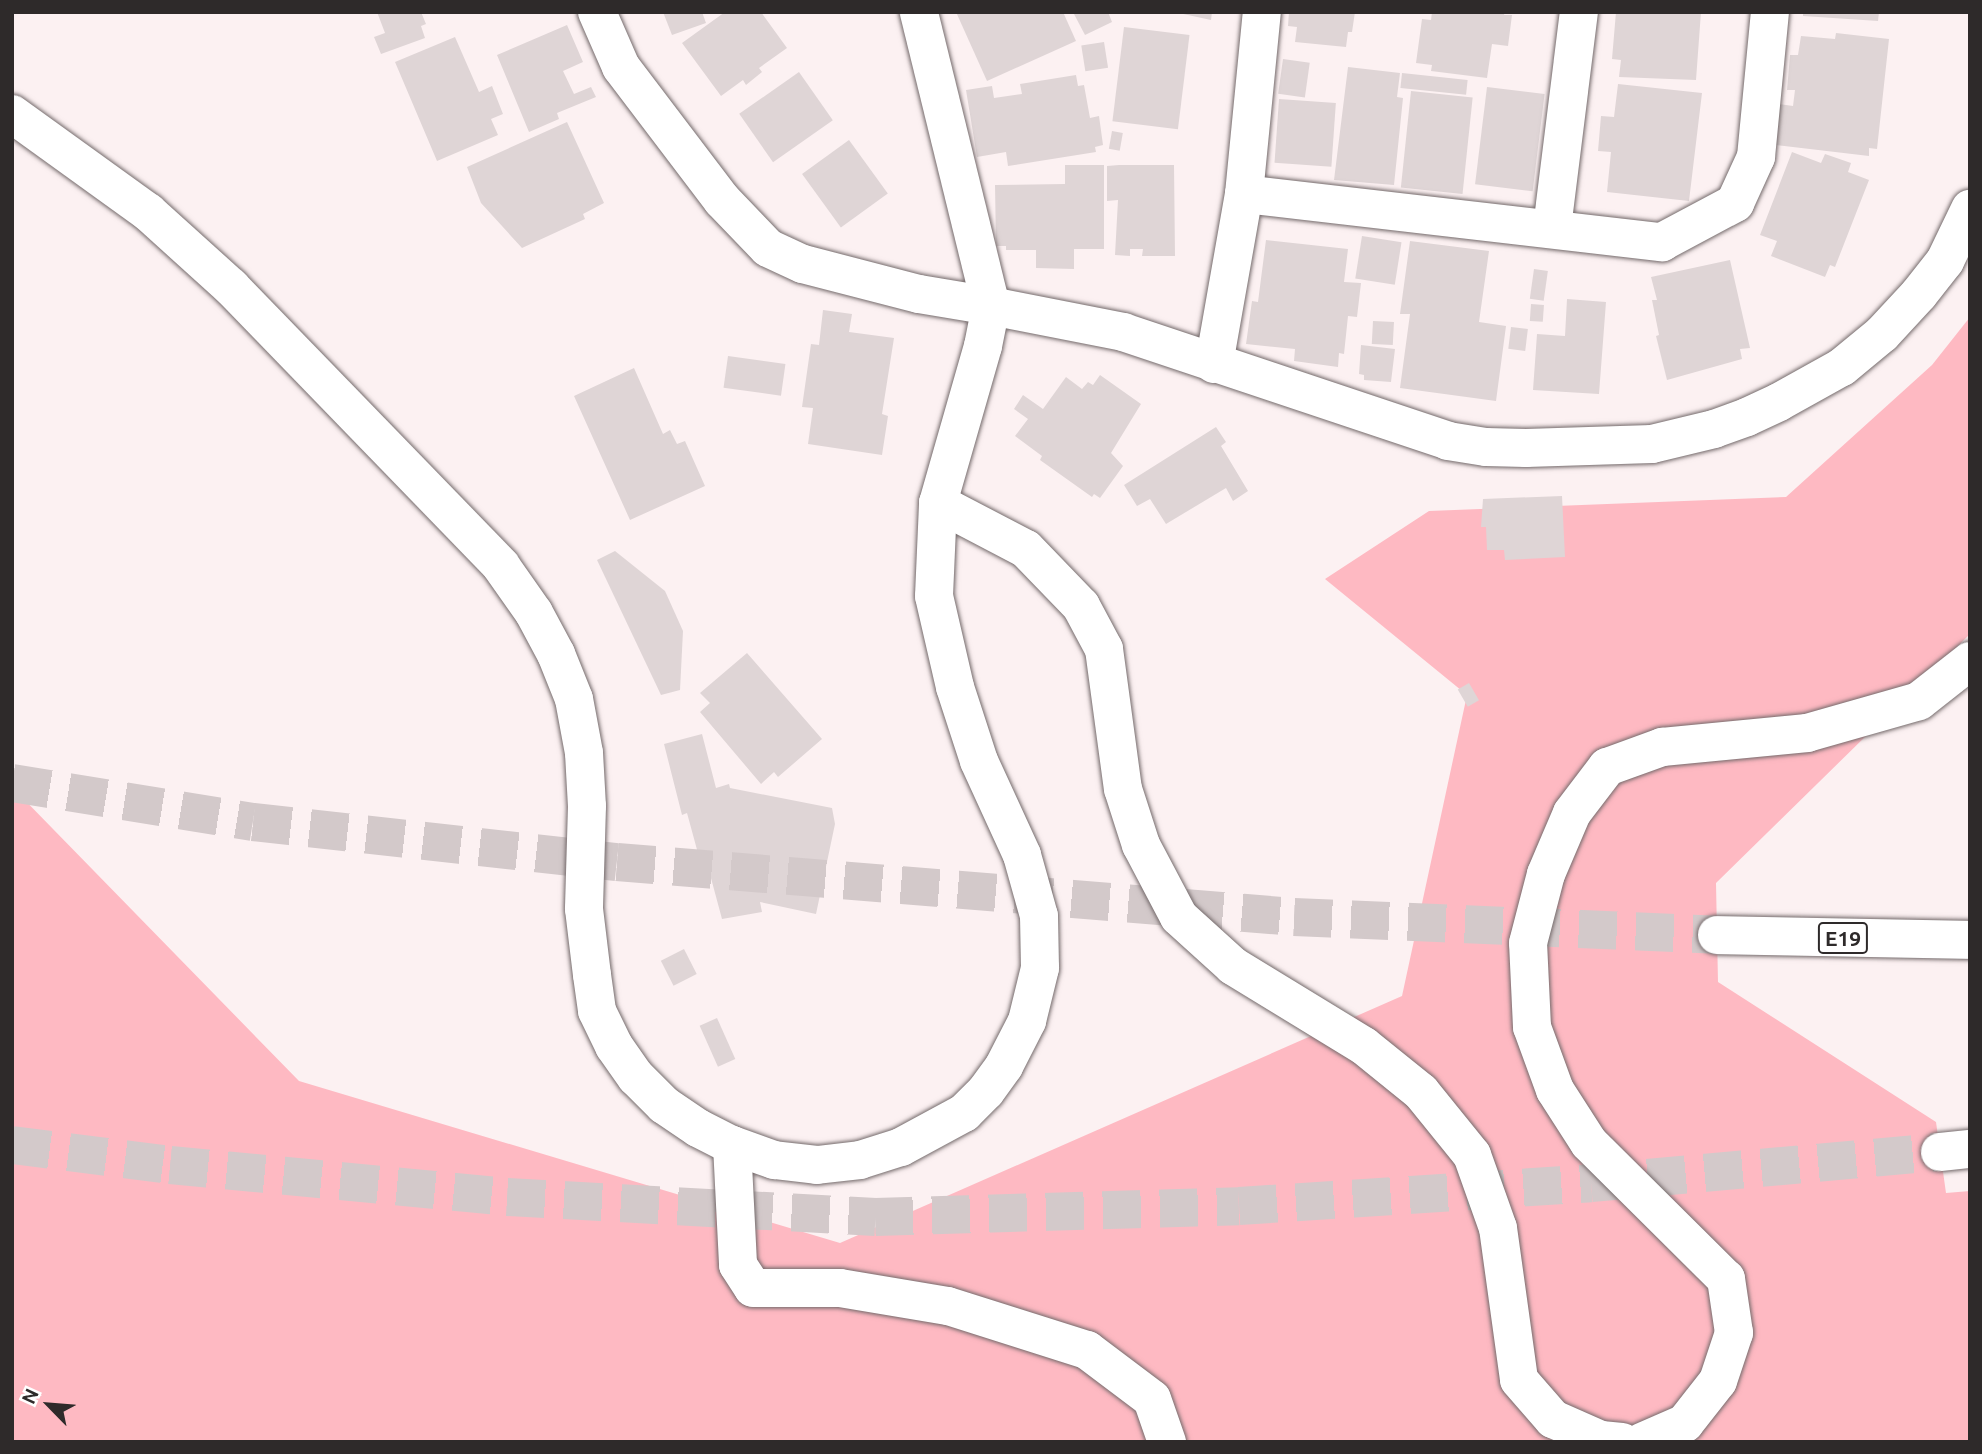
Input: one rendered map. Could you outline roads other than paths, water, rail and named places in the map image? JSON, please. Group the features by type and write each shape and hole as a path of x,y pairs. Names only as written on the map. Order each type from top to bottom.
{"main road":[{"path":"597,12 621,66 722,200 768,248 803,264 919,294 1123,332 1448,441 1526,447 1652,444 1714,429 1747,417 1842,367 1882,334 1945,261 1970,209"},
{"path":"12,114 148,212 231,286 501,566 534,613 556,654 573,699 586,780 584,909 597,1011 621,1057 664,1105 732,1146 774,1160 817,1165 860,1160 901,1147 964,1113 986,1091 1004,1066 1027,1021 1040,968 1039,916 1022,855 979,761 955,687 934,596 938,503 983,345 991,306 919,12"},
{"path":"1214,364 1244,194 1262,12"},
{"path":"1552,228 1579,12"},
{"path":"1244,194 1661,242 1735,203 1756,157 1770,12"},
{"path":"938,503 1026,549 1081,606 1104,649 1123,789 1141,845 1179,917 1233,966 1364,1046 1421,1092 1472,1155 1498,1228 1519,1380 1553,1419 1601,1440 1622,1442"},
{"path":"1642,1442 1685,1423 1717,1381 1734,1333 1726,1279 1589,1143 1555,1090 1532,1027 1528,943 1546,874 1572,813 1607,767 1662,747 1807,733 1920,701 1970,661"},
{"name":"E19","path":"1717,935 1970,940"},
{"path":"732,1146 738,1265 753,1288 840,1287 948,1306 1087,1350 1152,1399 1167,1442"}],"tunnel":[{"path":"12,783 253,822 617,862 1294,917 1717,935"},
{"path":"12,1145 170,1165 507,1197 875,1217 1239,1206 1591,1183 1940,1152"}]}
